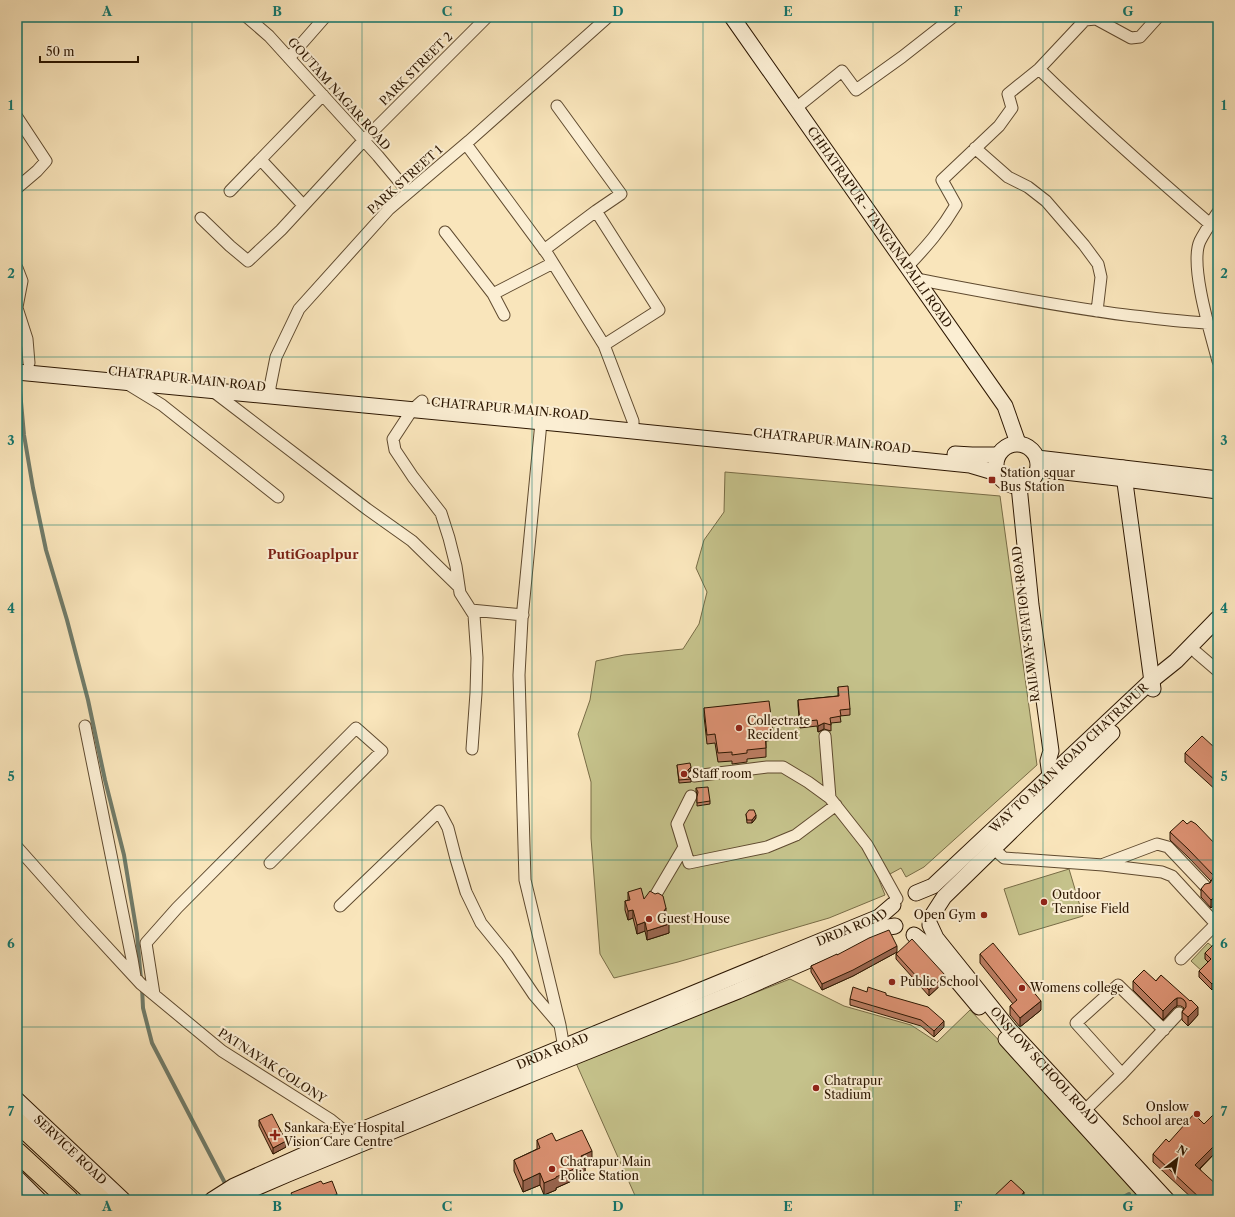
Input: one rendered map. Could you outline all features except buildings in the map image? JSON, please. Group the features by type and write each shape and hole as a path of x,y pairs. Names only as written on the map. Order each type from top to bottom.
{"highway":[{"path":"17,1122 101,1200"},
{"path":"17,1152 69,1200"}],"main road":[{"name":"CHHATRAPUR - TANGANAPALLI ROAD","path":"732,17 1005,406 1018,443"},
{"name":"CHATRAPUR MAIN ROAD","path":"22,367 214,387 633,426 972,455 998,455"},
{"name":"CHATRAPUR MAIN ROAD","path":"633,426 970,465 997,473"},
{"path":"1018,443 1025,445 1031,449 1038,463 1036,475 1026,484 1014,485 1000,479 995,466 998,455 1004,447 1010,444 1018,443"},
{"path":"1038,463 1124,473 1218,480"},
{"path":"1124,473 1218,491"},
{"path":"1124,473 1153,687"},
{"name":"RAILWAY STATION ROAD","path":"1014,485 1051,751 1048,761 1051,784"},
{"name":"WAY TO MAIN ROAD CHATRAPUR","path":"1051,784 1074,770 1218,618"},
{"name":"WAY TO MAIN ROAD CHATRAPUR","path":"916,893 933,886 1051,784 1153,687 1197,653 1218,631"},
{"path":"932,919 933,908 927,899 916,893 903,895 895,902 891,916 895,926 906,934 914,935 927,929 944,897 994,849 1051,784"},
{"name":"DRDA ROAD","path":"227,1195 348,1142 565,1053 879,917 895,902"},
{"name":"ONSLOW SCHOOL ROAD","path":"932,919 936,938 1009,1029 1152,1200"},
{"name":"DRDA ROAD","path":"565,1053 738,991 883,928 895,926"},
{"name":"ONSLOW SCHOOL ROAD","path":"914,935 927,945 1018,1054 1081,1114 1167,1200"},
{"name":"SERVICE ROAD","path":"17,1100 123,1200"},
{"name":"DRDA ROAD","path":"227,1195 254,1189 348,1142"},
{"path":"17,1178 39,1200"}],"street":[{"name":"GOUTAM NAGAR ROAD","path":"247,17 269,36 364,140 408,192"},
{"path":"289,58 325,17"},
{"name":"PARK STREET 2","path":"201,218 230,246 248,260 281,230 364,140 487,17"},
{"name":"PARK STREET 1","path":"271,392 276,357 299,308 389,209 466,144 608,17"},
{"path":"796,108 842,71 856,90 902,57 953,17"},
{"path":"907,267 924,250 945,224 956,205 942,180 999,126 1012,108 1008,94 1039,69 1085,20 1096,19 1131,38 1140,38 1158,17"},
{"path":"1039,69 1088,116 1210,224"},
{"path":"230,191 323,95"},
{"path":"544,250 621,194 558,106"},
{"path":"17,117 46,161 17,188"},
{"path":"466,144 553,263 604,345 633,426"},
{"path":"975,148 1008,177 1028,187 1046,201 1084,245 1098,264 1101,277 1097,311"},
{"path":"261,160 303,205"},
{"path":"596,211 659,310 604,345"},
{"path":"1218,212 1199,242 1196,260 1203,306 1218,361"},
{"path":"445,232 493,294 504,315"},
{"path":"493,294 553,263"},
{"path":"17,268 22,281 17,308 27,339 22,367"},
{"path":"916,279 1097,311 1208,323"},
{"path":"127,378 278,497"},
{"path":"214,387 367,509 412,541 459,587"},
{"path":"417,406 393,439 395,450 413,477 441,513 456,566 460,593 474,615 477,658 472,749"},
{"path":"541,417 519,675 525,880 560,1025 565,1053"},
{"path":"471,610 523,614"},
{"path":"1197,653 1218,671"},
{"path":"85,726 135,977"},
{"path":"154,994 146,944 177,908 356,728 382,751 270,863"},
{"path":"826,736 833,801"},
{"path":"694,776 767,767 783,767 808,782 833,801 867,845 895,902"},
{"path":"691,796 677,824 689,864 767,847 796,835 833,801"},
{"path":"340,906 439,811 448,828 466,892 481,923 507,954 534,995 560,1025"},
{"path":"1103,865 1156,844 1168,847 1205,886"},
{"path":"17,847 135,977"},
{"path":"655,896 684,847"},
{"path":"994,849 1004,858 1103,865 1162,872 1172,876 1217,923 1181,959"},
{"name":"PATNAYAK COLONY","path":"135,977 222,1051 331,1120 342,1129 348,1142"},
{"path":"1122,1074 1076,1023 1118,985 1164,1030"},
{"path":"1081,1114 1122,1074 1179,1013"}],"shaded area":[{"path":"725,472 1000,496 1037,765 924,867 906,877 901,868 879,880 885,895 829,918 678,962 614,978 600,954 591,838 591,782 578,734 590,700 596,661 624,655 683,649 699,624 707,592 696,568 704,540 724,512"},
{"name":"Outdoor Tennise Field","path":"1069,869 1083,916 1019,935 1004,889"},
{"path":"1208,943 1213,947 1216,945 1218,948 1218,956 1205,958 1211,965 1204,973 1191,961"},
{"name":"Chatrapur Stadium","path":"790,979 844,1006 911,1025 937,1042 970,1010 1069,1114 1138,1193 1125,1200 637,1200 576,1063"}],"waterway":[{"path":"17,358 24,435 33,488 46,550 67,620 88,700 105,780 124,855 137,934 141,980"},
{"path":"142,987 143,1008 152,1043 227,1187"},
{"path":"1118,1200 1129,1194"}],"place":[{"name":"Station squar Bus Station","path":"992,480"},
{"name":"Collectrate Recident","path":"739,728"},
{"name":"Staff room","path":"684,774"},
{"name":"Outdoor Tennise Field","path":"1044,902"},
{"name":"Open Gym","path":"984,915"},
{"name":"Guest House","path":"649,919"},
{"name":"Public School","path":"892,982"},
{"name":"Womens college","path":"1022,988"},
{"name":"Chatrapur Stadium","path":"816,1088"},
{"name":"Onslow School area","path":"1197,1114"},
{"name":"Sankara Eye Hospital Vision Care Centre","path":"275,1135"},
{"name":"Chatrapur Main Police Station","path":"552,1169"}],"district":[{"name":"PutiGoaplpur","path":"313,554"}]}
